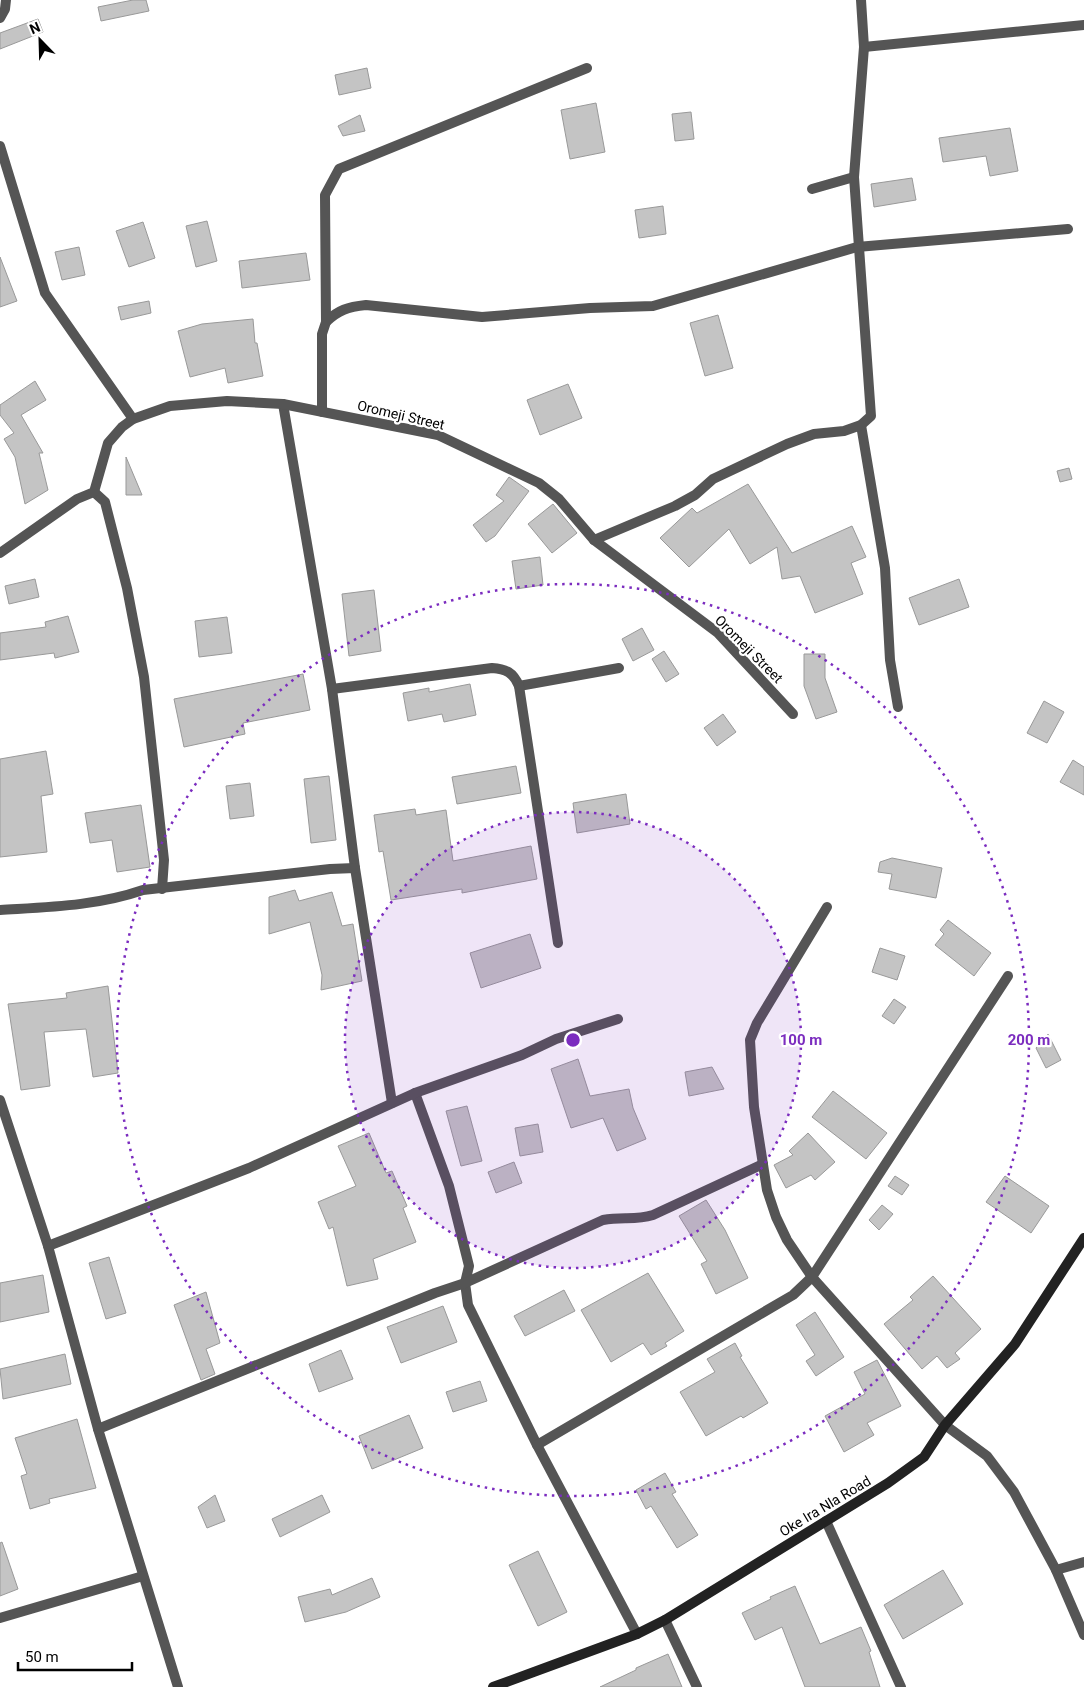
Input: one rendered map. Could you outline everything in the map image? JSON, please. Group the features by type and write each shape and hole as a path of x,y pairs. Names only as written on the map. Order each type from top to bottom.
{"street":[{"path":"0,18 5,9 6,0"},
{"path":"594,540 675,506 695,495 712,479 787,444 814,434 844,431 861,425 871,416 857,248 854,177 864,46 861,0"},
{"path":"864,46 1084,25"},
{"path":"322,412 322,334 326,322 325,195 339,169 587,68"},
{"path":"0,146 45,294 133,419"},
{"path":"812,189 854,177"},
{"path":"326,322 336,312 349,307 366,306 482,316 590,308 653,306 857,248 1068,229"},
{"name":"Oromeji Street","path":"94,492 108,443 133,419 170,406 227,401 283,404 438,435 539,483 559,499 594,540 718,634 793,714"},
{"path":"283,404 332,689 355,868 392,1103"},
{"path":"861,425 885,568 890,660 898,707"},
{"path":"0,553 77,500 94,492 105,502 127,588 144,677 164,860 162,889"},
{"path":"332,689 492,668 504,669 515,676 519,686 558,943"},
{"path":"519,686 619,668"},
{"path":"0,910 73,906 127,896 143,890 330,869 355,868"},
{"path":"827,906 757,1023 750,1040 754,1107 767,1190 776,1217 787,1240 812,1276 945,1425 987,1456 1014,1492 1056,1570 1084,1635"},
{"path":"537,1445 793,1295 812,1276 1008,976"},
{"path":"48,1246 249,1168 415,1093 522,1055 556,1039 618,1019"},
{"path":"415,1093 449,1186 469,1266 465,1284 468,1305 537,1445 637,1634"},
{"path":"0,1100 48,1246 98,1429 178,1687"},
{"path":"98,1429 435,1293 465,1284 603,1220 619,1217 638,1220 653,1215 763,1164"},
{"name":"Oke Ira Nla Road","path":"492,1687 637,1634 665,1620 888,1483 924,1457 945,1425 1014,1344 1084,1238"},
{"path":"826,1522 902,1687"},
{"path":"1056,1570 1084,1562"},
{"path":"0,1618 143,1576"},
{"path":"665,1620 696,1687"}],"building":[{"path":"133,0 146,0 149,11 101,21 98,7"},
{"path":"38,19 43,32 0,49 0,33"},
{"path":"367,68 371,88 339,95 335,75"},
{"path":"596,103 605,152 570,159 561,110"},
{"path":"691,112 694,139 675,141 672,114"},
{"path":"360,115 365,131 343,136 338,126"},
{"path":"1010,128 1018,171 990,176 986,156 943,162 939,138"},
{"path":"912,178 916,200 874,207 871,184"},
{"path":"663,206 666,234 639,238 635,210"},
{"path":"207,221 217,261 196,267 186,226"},
{"path":"143,222 155,258 129,267 116,231"},
{"path":"79,247 85,275 62,280 55,252"},
{"path":"306,253 310,280 242,288 239,261"},
{"path":"0,257 17,301 0,307"},
{"path":"149,301 151,313 121,320 118,307"},
{"path":"718,315 733,368 705,376 690,323"},
{"path":"253,319 255,343 257,343 263,376 228,383 225,368 190,377 178,331 202,324"},
{"path":"35,381 46,400 21,415 43,453 39,453 48,490 25,504 15,457 4,439 14,433 0,415 0,405"},
{"path":"568,384 582,418 540,435 527,400"},
{"path":"126,457 142,495 126,495"},
{"path":"1069,468 1072,479 1060,482 1057,471"},
{"path":"509,477 529,491 495,536 486,542 473,525 504,501 496,495"},
{"path":"748,484 792,553 852,526 866,557 851,563 863,594 815,613 800,576 782,579 777,547 750,564 729,529 689,567 660,538 692,508 697,513"},
{"path":"553,504 577,533 552,553 528,524"},
{"path":"540,557 543,585 516,589 512,561"},
{"path":"35,579 39,597 9,604 5,586"},
{"path":"959,579 969,607 919,625 909,598"},
{"path":"374,590 381,651 349,656 342,594"},
{"path":"68,616 79,652 55,658 54,653 0,660 0,633 46,627 45,622"},
{"path":"227,617 232,653 199,657 195,621"},
{"path":"642,628 654,650 633,661 622,639"},
{"path":"664,651 679,674 666,682 652,659"},
{"path":"804,654 825,654 825,678 837,712 816,719 804,686"},
{"path":"303,674 310,710 243,723 245,734 184,747 174,699"},
{"path":"470,684 476,715 444,722 442,714 408,721 403,693 429,688 429,692"},
{"path":"1044,701 1064,712 1047,743 1027,733"},
{"path":"723,714 736,732 717,746 704,728"},
{"path":"46,751 53,794 41,796 47,852 0,857 0,759"},
{"path":"1073,760 1084,767 1084,795 1060,782"},
{"path":"516,766 521,793 457,804 452,777"},
{"path":"329,776 336,840 311,843 304,779"},
{"path":"250,783 254,816 230,819 226,786"},
{"path":"626,794 630,824 577,833 573,803"},
{"path":"141,805 150,867 117,872 112,840 90,843 85,813"},
{"path":"415,809 416,815 446,810 453,861 531,846 537,879 462,893 462,889 391,900 383,851 379,852 374,815"},
{"path":"892,858 942,868 936,898 889,889 892,874 878,872 880,862"},
{"path":"295,890 299,901 332,892 342,926 353,924 362,981 321,990 322,975 310,922 269,934 269,897"},
{"path":"948,920 991,953 974,976 935,945 944,934 940,930"},
{"path":"530,934 541,968 481,988 470,953"},
{"path":"880,948 905,956 897,980 872,972"},
{"path":"108,986 118,1073 93,1077 86,1029 44,1032 50,1086 21,1090 8,1004 67,998 66,993"},
{"path":"894,999 906,1007 894,1024 882,1016"},
{"path":"1048,1034 1061,1060 1046,1068 1036,1048"},
{"path":"578,1059 590,1096 629,1089 633,1108 646,1139 617,1151 603,1118 571,1128 551,1069"},
{"path":"712,1067 724,1089 689,1096 685,1072"},
{"path":"833,1091 887,1133 866,1159 812,1117"},
{"path":"467,1106 482,1161 461,1166 446,1111"},
{"path":"538,1124 543,1152 520,1156 515,1128"},
{"path":"369,1133 386,1173 392,1171 407,1206 403,1208 416,1242 373,1259 378,1279 347,1286 333,1227 329,1229 318,1202 356,1186 338,1146"},
{"path":"808,1133 835,1162 815,1180 811,1175 786,1188 774,1165 793,1155 789,1151"},
{"path":"514,1162 522,1183 496,1193 488,1172"},
{"path":"895,1176 909,1185 902,1195 888,1186"},
{"path":"1005,1176 1049,1206 1031,1233 986,1202"},
{"path":"706,1200 725,1230 748,1278 716,1294 701,1264 707,1261 679,1216"},
{"path":"882,1205 893,1214 879,1230 869,1220"},
{"path":"109,1257 126,1313 106,1319 89,1263"},
{"path":"648,1273 684,1331 665,1343 667,1346 651,1355 643,1343 611,1362 581,1310"},
{"path":"43,1275 49,1312 0,1322 0,1283"},
{"path":"933,1276 981,1329 955,1353 960,1359 947,1368 937,1356 922,1369 884,1324 913,1300 910,1297"},
{"path":"564,1290 575,1311 525,1336 514,1316"},
{"path":"206,1292 220,1343 206,1349 215,1374 201,1380 174,1305"},
{"path":"443,1306 457,1342 401,1363 387,1327"},
{"path":"815,1312 844,1357 816,1376 806,1361 815,1355 796,1325"},
{"path":"735,1343 742,1356 740,1357 768,1403 706,1436 680,1392 715,1372 707,1359"},
{"path":"341,1350 353,1379 319,1392 309,1364"},
{"path":"65,1354 71,1384 3,1399 0,1369"},
{"path":"877,1360 901,1406 867,1423 874,1435 844,1452 825,1416 865,1394 854,1372"},
{"path":"480,1381 487,1401 453,1412 446,1392"},
{"path":"409,1415 423,1448 372,1469 359,1436"},
{"path":"77,1419 96,1488 49,1499 50,1503 30,1509 21,1476 27,1474 15,1438"},
{"path":"665,1473 676,1492 672,1494 698,1535 677,1548 651,1506 646,1509 636,1490"},
{"path":"215,1495 225,1521 207,1528 198,1507"},
{"path":"322,1495 330,1512 280,1537 272,1519"},
{"path":"2,1542 18,1589 0,1596 0,1543"},
{"path":"538,1551 567,1612 538,1626 509,1565"},
{"path":"943,1570 963,1604 903,1639 884,1605"},
{"path":"372,1578 380,1597 346,1612 305,1622 298,1597 330,1589 332,1595"},
{"path":"795,1586 820,1644 861,1627 871,1651 869,1652 880,1687 805,1687 782,1627 755,1640 742,1613 771,1599 770,1597"},
{"path":"668,1654 682,1687 600,1687 636,1670 636,1668"}]}
